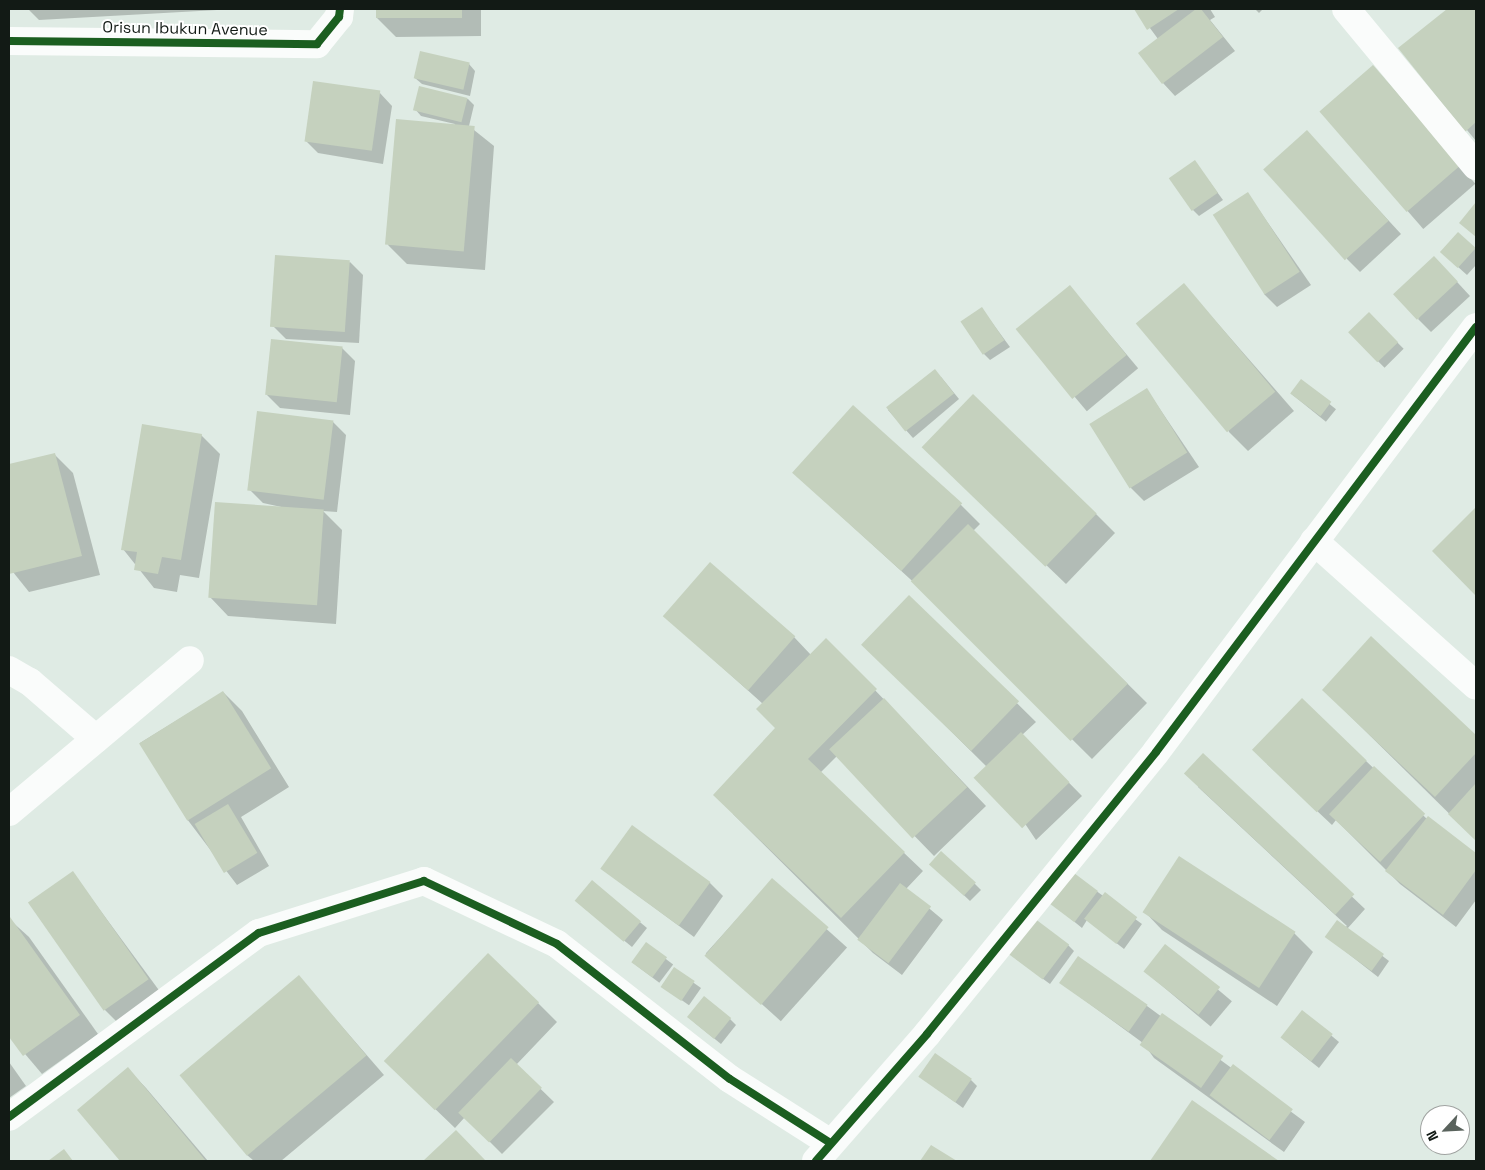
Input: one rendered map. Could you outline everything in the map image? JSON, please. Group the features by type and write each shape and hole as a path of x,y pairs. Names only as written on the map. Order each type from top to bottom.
{"street":[{"name":"Orisun Ibukun Avenue","path":"9,41 316,44 339,17 340,9"},
{"path":"1346,9 1476,166"},
{"path":"9,1118 259,933 424,881 557,944 822,1152 927,1034 1149,760 1476,327"},
{"path":"1314,540 1476,686"},
{"path":"9,812 190,660"},
{"path":"9,670 96,738"}],"building":[{"path":"376,9 462,9 462,18 376,18"},
{"path":"1134,9 1179,9 1147,30"},
{"path":"1196,9 1201,9 1223,37 1162,84 1138,53"},
{"path":"1447,9 1476,9 1476,122 1465,132 1398,48"},
{"path":"420,51 470,62 463,90 414,78"},
{"path":"1373,65 1460,165 1407,212 1319,112"},
{"path":"313,81 380,90 372,151 305,141"},
{"path":"419,86 468,98 461,122 413,110"},
{"path":"396,119 475,126 464,251 385,245"},
{"path":"1307,130 1389,221 1345,260 1263,169"},
{"path":"1195,160 1218,193 1192,211 1169,178"},
{"path":"1248,192 1300,272 1265,295 1213,215"},
{"path":"1476,202 1476,237 1459,223"},
{"path":"1458,232 1476,248 1458,268 1440,252"},
{"path":"275,255 350,260 345,332 270,327"},
{"path":"1434,256 1458,282 1417,320 1393,294"},
{"path":"1184,283 1275,392 1227,432 1136,323"},
{"path":"1070,285 1127,355 1072,399 1016,329"},
{"path":"982,307 1004,340 983,355 960,322"},
{"path":"1369,312 1398,342 1377,362 1348,332"},
{"path":"271,339 343,347 337,402 265,395"},
{"path":"935,369 954,393 905,432 886,407"},
{"path":"1301,379 1331,402 1321,416 1290,393"},
{"path":"1147,388 1187,452 1130,488 1089,424"},
{"path":"973,394 1097,513 1045,567 922,447"},
{"path":"853,405 962,503 901,571 792,473"},
{"path":"257,411 333,420 324,500 247,490"},
{"path":"142,424 202,434 181,560 162,557 158,574 134,570 137,552 121,550"},
{"path":"55,453 82,556 9,574 9,464"},
{"path":"215,502 324,510 317,605 208,598"},
{"path":"1476,507 1476,596 1432,551"},
{"path":"968,524 1128,684 1071,741 911,581"},
{"path":"710,562 795,636 748,690 663,616"},
{"path":"909,595 1019,701 971,751 861,645"},
{"path":"1371,636 1476,735 1476,753 1435,797 1322,690"},
{"path":"826,638 877,689 808,759 905,852 841,918 713,795 775,728 756,709"},
{"path":"223,691 271,768 187,821 139,743"},
{"path":"884,698 967,787 912,838 829,749"},
{"path":"1302,698 1367,761 1317,812 1252,750"},
{"path":"1021,732 1070,782 1022,828 974,778"},
{"path":"1203,753 1354,894 1335,915 1184,773"},
{"path":"1374,766 1425,814 1380,862 1329,814"},
{"path":"1476,783 1476,841 1448,814"},
{"path":"228,804 257,853 224,873 195,824"},
{"path":"1428,816 1476,853 1476,870 1443,915 1385,871"},
{"path":"632,825 710,882 679,926 600,869"},
{"path":"941,851 976,882 964,896 929,864"},
{"path":"1179,856 1296,932 1259,988 1143,912"},
{"path":"1070,870 1098,891 1074,922 1047,901"},
{"path":"73,871 149,979 104,1011 28,903"},
{"path":"772,878 829,927 761,1005 704,956"},
{"path":"592,880 641,921 624,942 575,901"},
{"path":"900,883 931,906 888,963 857,940"},
{"path":"1105,892 1137,917 1116,944 1084,919"},
{"path":"10,917 80,1015 23,1056 9,1037"},
{"path":"1034,918 1069,944 1043,980 1008,953"},
{"path":"1337,920 1384,954 1372,971 1325,937"},
{"path":"646,942 667,957 652,978 631,962"},
{"path":"1165,944 1220,987 1199,1015 1143,972"},
{"path":"488,953 539,1002 435,1110 384,1061"},
{"path":"1078,956 1148,1005 1129,1032 1059,983"},
{"path":"674,967 695,981 681,1001 661,987"},
{"path":"299,975 366,1055 247,1156 179,1075"},
{"path":"704,996 731,1018 714,1039 687,1017"},
{"path":"1302,1010 1333,1034 1311,1062 1280,1038"},
{"path":"1162,1013 1223,1056 1201,1088 1140,1045"},
{"path":"935,1053 972,1079 955,1103 918,1077"},
{"path":"511,1058 542,1088 489,1143 458,1113"},
{"path":"1233,1064 1293,1109 1269,1140 1210,1095"},
{"path":"128,1067 206,1161 120,1161 77,1110"},
{"path":"1192,1100 1279,1161 1150,1161"},
{"path":"456,1130 486,1161 423,1161"},
{"path":"931,1145 957,1161 920,1161"},
{"path":"64,1149 73,1161 48,1161"}],"cycle path":[{"path":"9,41 317,44 339,17 340,9"},
{"path":"816,1161 927,1034 1156,752 1476,327"},
{"path":"9,1117 259,933 424,881 557,944 730,1079 829,1142"}]}
